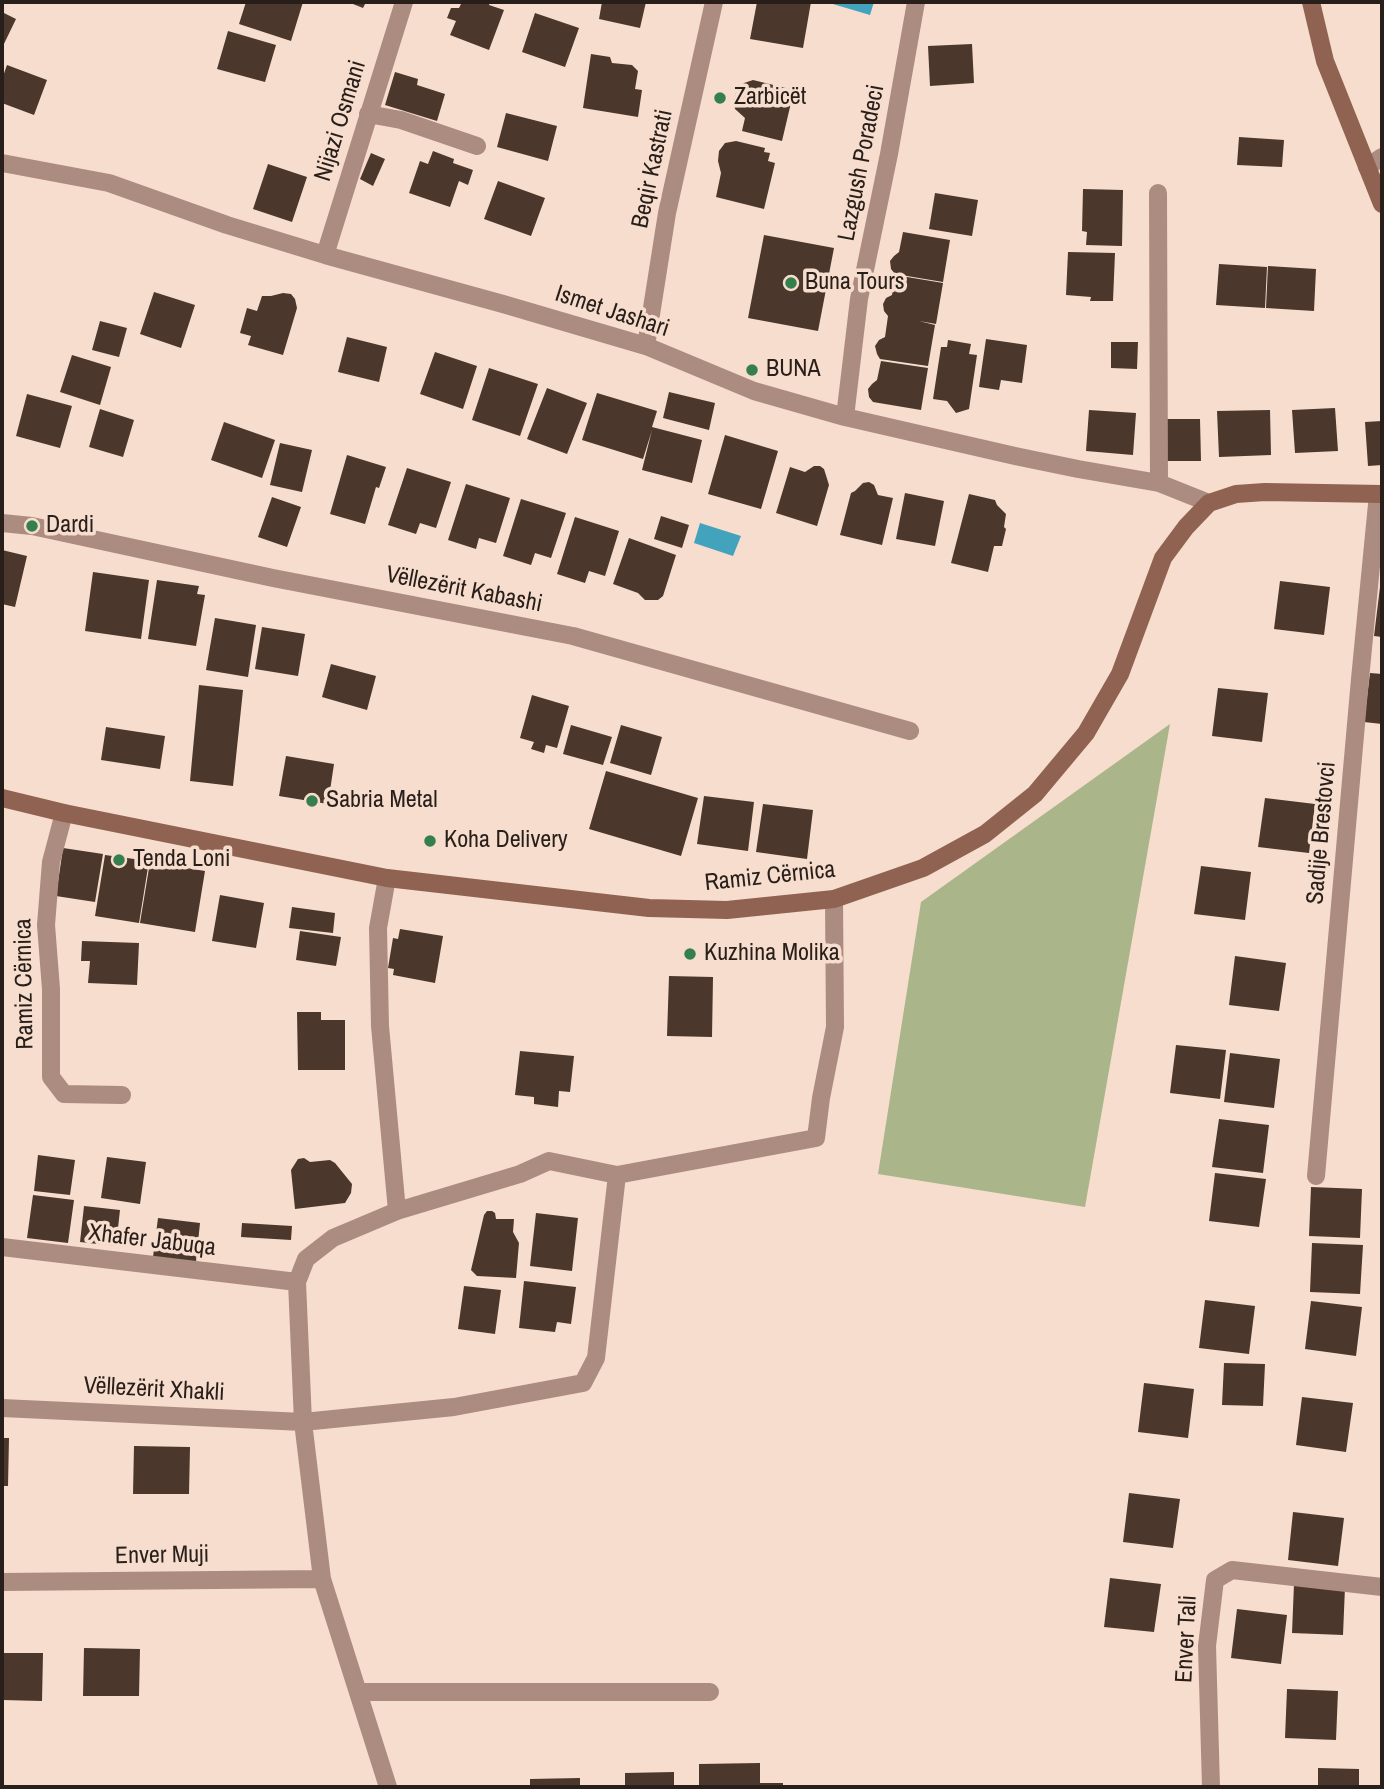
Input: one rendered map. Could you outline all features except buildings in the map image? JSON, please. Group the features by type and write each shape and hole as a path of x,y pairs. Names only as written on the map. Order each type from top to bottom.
{"street":[{"name":"Nijazi Osmani","path":"326,255 404,2"},
{"name":"Beqir Kastrati","path":"646,346 667,213 714,2"},
{"name":"Lazgush Poradeci","path":"845,417 859,299 892,142 916,2"},
{"path":"1311,2 1325,61 1382,204"},
{"path":"368,114 401,120 477,146"},
{"path":"1367,167 1382,157"},
{"name":"Ismet Jashari","path":"2,163 109,183 227,225 646,346 754,390 845,417 1014,456 1159,483 1209,503"},
{"path":"1158,193 1159,483"},
{"path":"1209,503 1236,494 1265,492 1380,494"},
{"name":"Sadije Brestovci","path":"1316,1176 1360,679 1380,494"},
{"name":"Ramiz Cërnica","path":"2,798 387,878 649,908 727,910 834,899 923,868 985,834 1034,794 1086,733 1120,674 1163,558 1186,527 1209,503"},
{"name":"Vëllezërit Kabashi","path":"2,523 32,526 273,579 573,636 911,731"},
{"name":"Ramiz Cërnica","path":"64,813 51,862 46,926 51,989 51,1077 64,1094 122,1095"},
{"path":"387,878 378,928 380,1026 397,1211"},
{"path":"388,1787 322,1580 303,1422 297,1282 306,1259 333,1238 397,1211 520,1174 549,1161 617,1175 816,1138 835,1027 834,899"},
{"name":"Vëllezërit Xhakli","path":"2,1408 303,1422 454,1407 583,1383 596,1358 617,1175"},
{"name":"Xhafer Jabuqa","path":"2,1247 297,1282"},
{"name":"Enver Tali","path":"1211,1787 1207,1646 1215,1580 1232,1570 1382,1587"},
{"name":"Enver Muji","path":"2,1581 322,1580"},
{"path":"358,1692 710,1692"}],"green space":[{"path":"1170,724 1085,1207 878,1174 921,902"}],"water":[{"path":"826,2 874,2 870,15"},
{"path":"700,523 741,536 733,556 694,543"}],"place":[{"name":"Zarbicët","path":"720,98"},
{"name":"Buna Tours","path":"791,283"},
{"name":"BUNA","path":"752,370"},
{"name":"Dardi","path":"32,526"},
{"name":"Sabria Metal","path":"312,801"},
{"name":"Koha Delivery","path":"430,841"},
{"name":"Tenda Loni","path":"119,860"},
{"name":"Kuzhina Molika","path":"690,954"}]}
